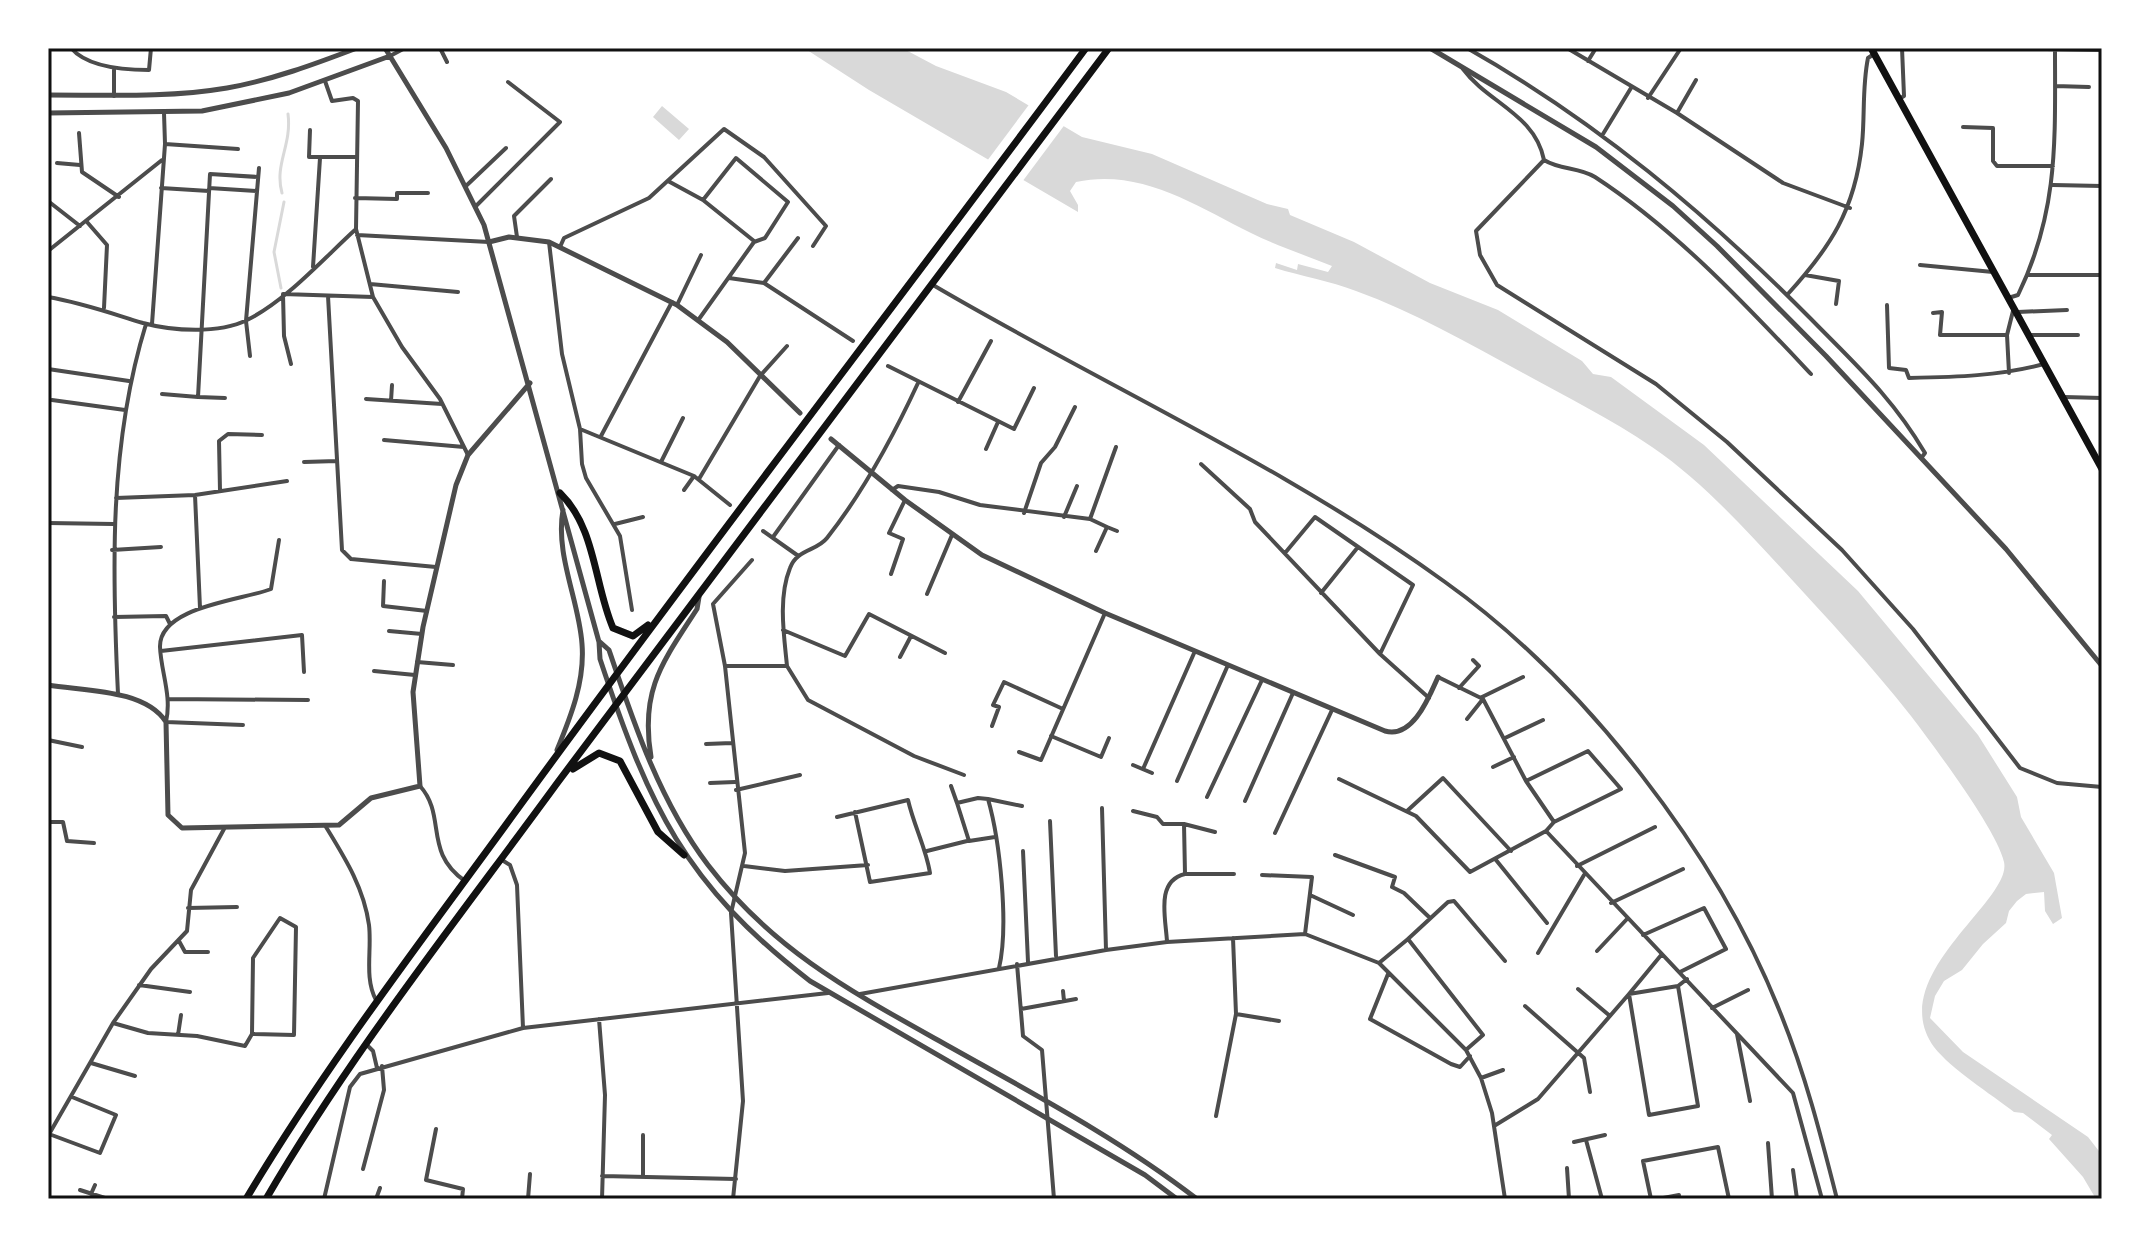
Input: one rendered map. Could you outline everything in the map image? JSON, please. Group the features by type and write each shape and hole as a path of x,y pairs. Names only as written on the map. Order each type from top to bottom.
{"main road":[{"path":"246,1199 376,1000 658,616 1086,48"},
{"path":"266,1199 366,1045 560,779 1109,48"},
{"path":"1873,51 2102,469"},
{"path":"560,493 573,506 583,526 613,628 633,636 658,616"},
{"path":"560,779 593,754 605,753 615,757 627,771 658,832 684,855"}],"street":[{"path":"71,48 77,54 114,70 149,70 151,48"},
{"path":"48,95 114,96 227,88 295,71 357,48"},
{"path":"385,48 467,185 476,206 530,383 599,642 600,659 637,765 684,855 731,913 770,951 828,993 1047,1117 1145,1175 1177,1199"},
{"path":"48,113 164,113 253,101 325,81 405,48"},
{"path":"440,48 447,62"},
{"path":"1430,48 1596,147 1673,206 1757,284 2006,549 2102,666"},
{"path":"1467,48 1603,134 1685,201 1787,295 1894,403 1925,453 1921,459"},
{"path":"1567,48 1677,113 1783,183 1850,208"},
{"path":"1588,61 1596,48"},
{"path":"1648,98 1681,48"},
{"path":"1899,99 1904,96 1905,82 1902,48"},
{"path":"1997,48 2102,50"},
{"path":"2008,298 2018,295 2028,275 2050,206 2055,49"},
{"path":"1787,295 1823,255 1850,208 1862,145 1865,73 1873,51"},
{"path":"1460,65 1472,81 1523,120 1538,139 1544,160 1556,168 1592,175 1622,197 1726,285 1811,374"},
{"path":"114,70 114,96"},
{"path":"1677,113 1696,80"},
{"path":"325,81 332,101 353,98 358,101 357,232 373,297 387,325 442,404 468,455"},
{"path":"476,206 560,122 508,82"},
{"path":"2055,86 2089,87"},
{"path":"1603,134 1631,88"},
{"path":"118,696 112,550 116,498 130,382 149,324 164,159 164,113"},
{"path":"1963,127 1993,128 1993,161 1997,166 2053,166"},
{"path":"560,247 564,238 649,198 724,129 764,157 826,226 813,246"},
{"path":"310,130 309,157 356,157"},
{"path":"79,133 80,165 87,176 119,197"},
{"path":"165,144 238,149"},
{"path":"467,185 506,148"},
{"path":"313,268 320,158"},
{"path":"699,319 754,242 765,238 788,202 736,158 703,200"},
{"path":"48,251 164,159"},
{"path":"1544,160 1476,231 1480,255 1497,285 1656,384 1727,442 1881,591 1960,687 2020,768 2057,783 2102,787"},
{"path":"57,163 80,165"},
{"path":"250,356 246,321 259,168"},
{"path":"198,397 210,174 258,177"},
{"path":"517,237 514,216 551,179"},
{"path":"668,180 703,200 754,242"},
{"path":"2053,185 2102,186"},
{"path":"161,188 257,191"},
{"path":"355,198 397,199 397,193 428,193"},
{"path":"48,201 80,226"},
{"path":"87,222 107,245 104,308"},
{"path":"48,297 104,308 149,324 200,328 246,321 357,232 489,242 517,237 549,242 699,319 800,413"},
{"path":"764,283 798,238"},
{"path":"549,242 562,354 580,429 586,478 615,524 624,551 632,610"},
{"path":"601,436 701,255"},
{"path":"1920,265 1993,272"},
{"path":"1805,275 1839,281 1836,304"},
{"path":"2028,275 2102,275"},
{"path":"729,278 764,283 853,341"},
{"path":"370,284 458,292"},
{"path":"933,285 1233,450 1395,547 1479,608 1569,693 1640,775 1727,901 1765,978 1799,1061 1837,1199"},
{"path":"283,294 373,297"},
{"path":"283,294 284,336 291,364"},
{"path":"328,296 344,554 351,559 436,567"},
{"path":"1887,305 1889,368 1906,370 1909,378 2009,373 2044,364"},
{"path":"2009,373 2007,335 2015,310 2067,310"},
{"path":"1933,313 1942,312 1940,335 2007,335"},
{"path":"2029,335 2078,335"},
{"path":"958,402 991,341"},
{"path":"684,490 697,478 760,376 787,346"},
{"path":"888,366 1014,429 1034,388"},
{"path":"48,369 130,382"},
{"path":"465,881 444,864 428,796 420,786 412,712 415,675 456,485 468,455 530,383"},
{"path":"918,383 885,451 825,541 797,555 786,581 783,630 787,666 808,700 914,756 964,775"},
{"path":"391,401 392,385"},
{"path":"162,394 225,398"},
{"path":"2063,397 2102,398"},
{"path":"366,399 442,404"},
{"path":"52,400 125,410"},
{"path":"1024,513 1041,463 1055,447 1075,407"},
{"path":"661,462 683,418"},
{"path":"986,449 998,421"},
{"path":"580,429 697,478 730,505"},
{"path":"220,491 219,441 228,434 262,435"},
{"path":"831,439 952,535 1010,570 1332,710 1392,733 1421,714 1438,677 1482,698 1526,781 1554,822"},
{"path":"384,440 464,447"},
{"path":"773,537 839,445"},
{"path":"1090,519 1116,447"},
{"path":"304,462 337,461"},
{"path":"1201,464 1250,509 1255,522 1380,654 1429,698"},
{"path":"116,498 195,495 287,481"},
{"path":"892,490 898,486 939,492 980,505 1024,513 1090,519 1117,531"},
{"path":"1064,517 1077,486"},
{"path":"195,495 200,609"},
{"path":"891,574 903,539 889,533 905,500"},
{"path":"554,759 576,700 582,654 562,539 563,507"},
{"path":"615,524 643,517"},
{"path":"1285,553 1315,517 1413,585 1380,654"},
{"path":"48,523 114,524"},
{"path":"1096,551 1107,527"},
{"path":"763,531 797,555"},
{"path":"927,594 952,535"},
{"path":"279,540 271,589 200,609 170,624 162,636 161,651 168,699 168,815 182,828 326,827 339,825 371,798 420,786"},
{"path":"112,550 161,547"},
{"path":"1321,593 1358,547"},
{"path":"733,1199 743,1101 731,913 733,896 744,866 725,666 713,604 752,560"},
{"path":"384,581 383,606 427,611"},
{"path":"653,767 647,718 650,692 663,660 697,609 699,592"},
{"path":"1019,752 1044,762 1051,736 1105,613"},
{"path":"783,630 845,656 869,614 945,653"},
{"path":"114,617 166,616 170,624"},
{"path":"389,631 422,634"},
{"path":"161,651 302,635 304,672"},
{"path":"900,657 911,636"},
{"path":"599,642 609,650 653,767 696,847 733,896 782,944 857,995 1151,1164 1197,1199"},
{"path":"1143,769 1195,651"},
{"path":"1459,688 1479,666 1473,660"},
{"path":"417,662 453,665"},
{"path":"1177,781 1228,665"},
{"path":"725,666 787,666"},
{"path":"374,671 415,675"},
{"path":"1467,719 1482,698 1523,677"},
{"path":"1207,797 1262,680"},
{"path":"992,726 999,707 993,705 1004,682 1063,709"},
{"path":"48,685 118,696 151,705 166,722 243,725"},
{"path":"1245,801 1293,693"},
{"path":"168,699 308,700"},
{"path":"1275,833 1332,710"},
{"path":"1504,738 1543,720"},
{"path":"1051,736 1101,757 1109,738"},
{"path":"48,740 82,747"},
{"path":"706,744 732,743"},
{"path":"1339,779 1416,816 1470,872 1546,831 1554,822 1621,789 1588,751 1526,781"},
{"path":"1493,767 1514,757"},
{"path":"1133,765 1152,773"},
{"path":"736,790 800,775"},
{"path":"1406,811 1443,778 1511,851"},
{"path":"710,783 735,782"},
{"path":"951,786 969,841"},
{"path":"957,803 978,798 1022,806"},
{"path":"988,799 996,825 1004,946 999,968"},
{"path":"837,817 855,812 908,800 915,828 927,851 930,873 870,882 855,812"},
{"path":"1102,808 1106,950"},
{"path":"1133,811 1157,817 1163,824 1184,824 1215,832"},
{"path":"1050,821 1056,956"},
{"path":"48,822 63,822 67,841 94,843"},
{"path":"1184,824 1185,874"},
{"path":"326,827 362,892 369,925 369,988 376,1000"},
{"path":"1577,866 1655,827"},
{"path":"72,1097 116,1115 100,1153 48,1135 113,1023 139,985 179,941 189,923 191,890 224,829"},
{"path":"1546,831 1584,875 1737,1031 1793,1093 1822,1199"},
{"path":"927,851 995,837"},
{"path":"1023,851 1028,962"},
{"path":"1335,855 1395,877 1392,887 1430,918"},
{"path":"502,860 510,865 517,885 523,1028"},
{"path":"1496,860 1547,923"},
{"path":"744,866 785,871 868,865"},
{"path":"1611,903 1683,869"},
{"path":"1167,942 1165,890 1173,879 1185,874 1234,874"},
{"path":"1262,875 1312,877 1305,934"},
{"path":"1538,953 1584,875"},
{"path":"1310,895 1353,915"},
{"path":"1379,963 1448,902 1457,903 1505,961"},
{"path":"188,908 237,907"},
{"path":"1643,935 1704,908 1726,949 1680,972"},
{"path":"113,1023 148,1033 245,1046 252,1034 253,958 280,918 296,927 294,1035 252,1034"},
{"path":"1597,951 1627,919"},
{"path":"857,995 1056,956 1167,942 1305,934 1379,963 1466,1050 1481,1078 1494,1126 1505,1199"},
{"path":"1216,1116 1236,1014 1233,938"},
{"path":"1408,939 1483,1035 1466,1050"},
{"path":"179,941 185,952 208,952"},
{"path":"1494,1126 1538,1099 1662,954"},
{"path":"1017,964 1023,1036 1041,1047 1054,1199"},
{"path":"1389,973 1370,1019 1451,1064 1460,1067 1470,1056"},
{"path":"1629,994 1678,986 1687,979"},
{"path":"139,985 190,992"},
{"path":"1629,994 1649,1115 1698,1106 1678,986"},
{"path":"1578,989 1610,1016"},
{"path":"1712,1008 1748,990"},
{"path":"1063,991 1064,1001"},
{"path":"324,1199 350,1087 360,1074 523,1028 828,993"},
{"path":"1021,1009 1076,999"},
{"path":"1525,1006 1584,1058 1590,1092"},
{"path":"1236,1014 1279,1021"},
{"path":"178,1035 181,1015"},
{"path":"599,1019 605,1095 602,1199"},
{"path":"1737,1031 1750,1101"},
{"path":"363,1169 384,1090 373,1051 366,1045"},
{"path":"91,1063 135,1076"},
{"path":"1481,1078 1503,1070"},
{"path":"436,1129 426,1180 463,1189 462,1199"},
{"path":"643,1135 643,1177"},
{"path":"1574,1142 1605,1135"},
{"path":"1586,1140 1602,1199"},
{"path":"1768,1143 1772,1199"},
{"path":"1651,1199 1643,1161 1718,1147 1729,1199"},
{"path":"1567,1168 1569,1199"},
{"path":"1793,1170 1797,1199"},
{"path":"528,1199 530,1174"},
{"path":"602,1176 736,1179"},
{"path":"91,1194 95,1185"},
{"path":"376,1199 380,1188"},
{"path":"80,1190 108,1199"},
{"path":"1658,1199 1679,1195"}],"shaded area":[{"path":"804,48 902,48 936,66 1006,92 1082,137 1152,154 1267,204 1288,209 1290,215 1354,242 1430,283 1498,310 1582,361 1593,374 1611,377 1704,445 1858,591 1978,735 2017,797 2021,817 2054,873 2062,918 2053,924 2045,911 2044,892 2026,894 2009,911 2006,923 1983,944 1962,970 1944,981 1935,996 1930,1018 1963,1052 2088,1137 2102,1155 2102,1199 2096,1199 2083,1177 2049,1139 2052,1135 2023,1113 2014,1112 1941,1055 1934,1047 1923,1020 1925,994 1936,968 2001,878 2004,862 1990,830 1948,767 1880,678 1768,554 1705,490 1670,460 1621,427 1441,329 1356,291 1275,268 1276,263 1297,270 1298,264 1328,272 1332,266 1251,233 1188,201 1122,180 1076,182 1070,191 1078,205 1078,212 869,90"},
{"path":"662,106 689,129 679,140 653,117"}],"pier":[{"path":"1031,102 1066,123 1022,182 987,161"}],"waterway":[{"path":"282,193 280,173 288,136 288,114"},
{"path":"281,288 274,252 284,202"}]}
